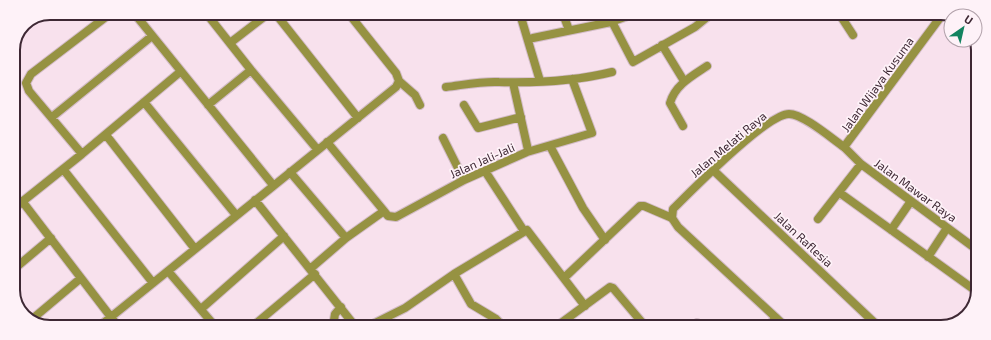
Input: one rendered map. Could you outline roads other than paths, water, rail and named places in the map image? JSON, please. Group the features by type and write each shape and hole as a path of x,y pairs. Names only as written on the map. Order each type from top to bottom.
{"street":[{"path":"82,154 29,91 26,83 28,77 102,20"},
{"path":"139,20 180,72 273,185"},
{"path":"212,20 318,150"},
{"path":"230,43 261,20"},
{"path":"280,20 358,118"},
{"path":"354,20 396,73 399,81 415,94 420,105"},
{"path":"522,20 540,81"},
{"path":"565,20 569,30"},
{"path":"533,38 603,20"},
{"path":"611,20 633,62 695,27 704,20"},
{"path":"843,20 853,35"},
{"name":"Jalan Wijaya Kusuma","path":"844,147 938,20"},
{"path":"52,117 152,36"},
{"path":"662,45 684,81"},
{"path":"683,126 670,103 672,95 684,81 707,66"},
{"path":"208,105 251,70"},
{"path":"113,320 22,201 82,154 180,72"},
{"path":"446,87 498,82 513,83 572,79 593,77 612,72"},
{"path":"527,152 592,133 572,79"},
{"path":"107,320 396,87 399,81"},
{"name":"Jalan Jali-Jali","path":"384,211 388,216 396,217 464,180 527,152 528,150 513,83"},
{"path":"144,102 236,215"},
{"path":"464,105 478,128 521,117"},
{"name":"Jalan Melati Raya","path":"672,218 673,209 712,169 759,131 781,116 788,114 800,118 844,147"},
{"path":"106,134 195,249"},
{"path":"443,138 464,180"},
{"path":"259,320 346,238 384,211 327,142"},
{"path":"550,146 583,208 605,240"},
{"name":"Jalan Mawar Raya","path":"844,147 861,164 971,245"},
{"path":"818,219 840,193 861,164"},
{"path":"63,169 153,283"},
{"name":"Jalan Raflesia","path":"712,169 872,320"},
{"path":"486,171 524,232"},
{"path":"290,172 346,238"},
{"path":"840,193 971,287"},
{"path":"255,200 351,320"},
{"path":"891,230 911,202"},
{"path":"564,278 640,206 644,206 672,218 678,227 776,318"},
{"path":"928,257 947,228"},
{"path":"381,320 405,308 454,274 527,230 585,306"},
{"path":"201,309 284,236"},
{"path":"20,264 51,238"},
{"path":"168,271 209,320"},
{"path":"454,274 471,304 497,320"},
{"path":"36,316 81,278"},
{"path":"565,320 610,287 613,288 640,320"},
{"path":"333,320 341,307"}]}
